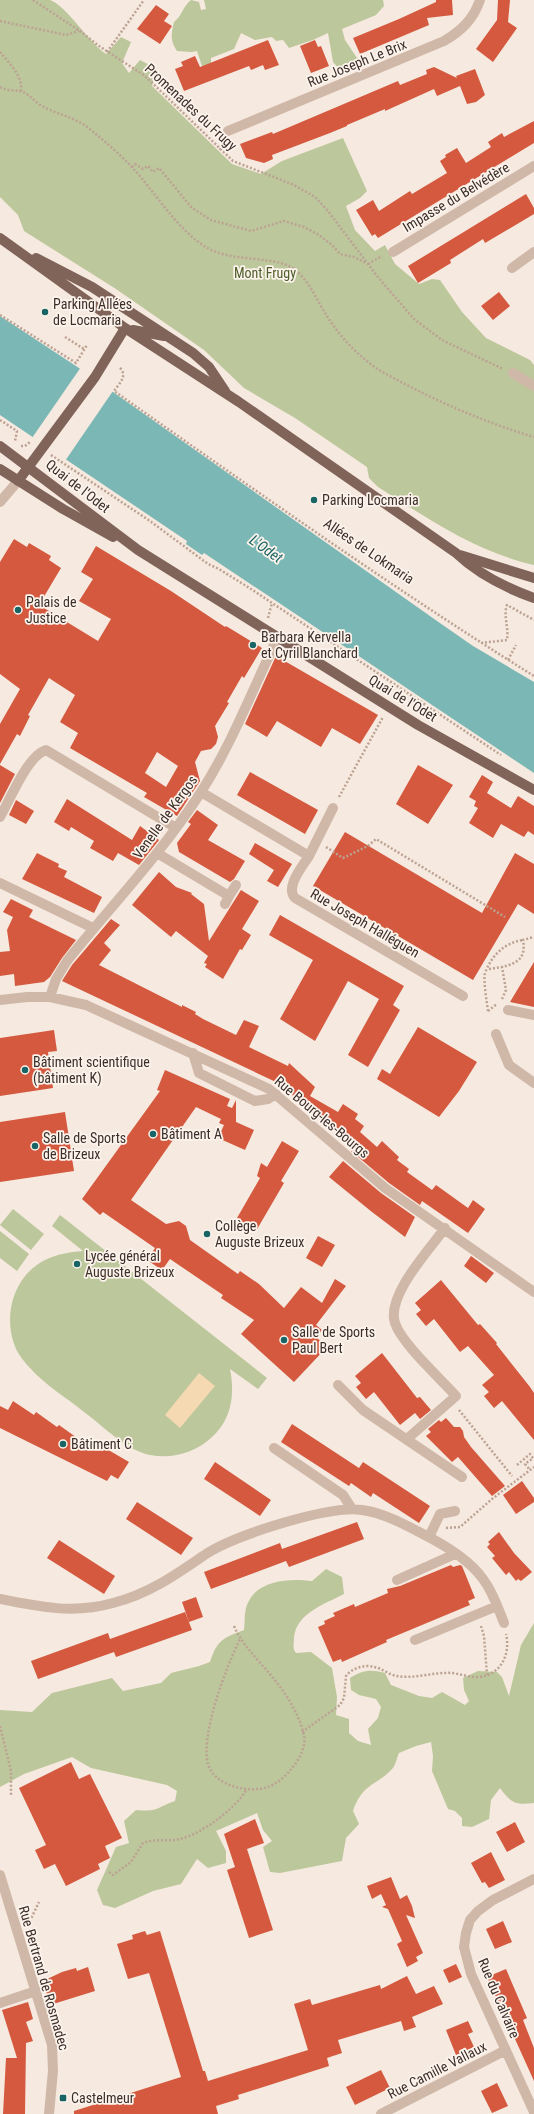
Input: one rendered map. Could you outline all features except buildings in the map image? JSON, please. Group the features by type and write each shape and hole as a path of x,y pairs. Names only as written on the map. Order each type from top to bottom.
{"main road":[{"path":"0,238 125,328 228,395 456,554 476,570 534,598"},
{"path":"19,251 82,281 193,353 210,367 228,395"},
{"path":"115,301 125,328"},
{"path":"125,328 170,338"},
{"path":"18,481 30,467 95,377 125,328"},
{"name":"Quai de l'Odet","path":"0,446 30,467 138,550"},
{"name":"Quai de l'Odet","path":"0,469 90,525 138,550 389,706 534,790"},
{"path":"456,554 534,578"}],"street":[{"name":"Rue Joseph Le Brix","path":"228,130 444,42 464,27 472,17 480,0"},
{"name":"Impasse du Belvédère","path":"393,252 534,166"},
{"path":"512,268 534,252"},
{"path":"513,373 534,386"},
{"path":"0,502 18,481"},
{"name":"Venelle de Kergos","path":"50,997 59,973 93,928 113,908 157,853 201,792 219,761 278,637"},
{"path":"0,817 36,755 46,750 176,828"},
{"path":"201,792 308,856"},
{"name":"Rue Joseph Halléguen","path":"333,808 291,888 291,894 295,898 463,996"},
{"path":"157,853 227,900 236,885"},
{"path":"0,883 93,928"},
{"name":"Rue Bourg-les-Bourgs","path":"0,1000 27,997 50,997 86,1005 193,1053 276,1094 385,1188 445,1228 534,1292"},
{"path":"508,1010 534,1016"},
{"path":"496,1034 509,1066 534,1083"},
{"path":"193,1053 198,1073 255,1101 268,1099 276,1094"},
{"path":"407,1439 456,1396 428,1367 398,1331 394,1318 395,1304 401,1290 445,1228"},
{"path":"338,1384 363,1410 462,1477"},
{"path":"274,1448 343,1495 352,1509"},
{"path":"0,1599 58,1609 85,1609 114,1603 164,1582 225,1544 300,1518 324,1512 352,1509 370,1511 431,1532 455,1554 470,1564 484,1580 504,1623"},
{"path":"431,1532 440,1514 455,1511"},
{"path":"397,1580 455,1554"},
{"path":"415,1640 497,1606"},
{"name":"Rue Bertrand de Rosmadec","path":"0,1875 51,2041 53,2056 49,2114"},
{"name":"Rue du Calvaire","path":"534,1879 494,1900 478,1911 470,1920 464,1939 465,1954 471,1974 534,2112"},
{"path":"0,2003 36,1991"},
{"name":"Rue Camille Vallaux","path":"381,2114 506,2050"}],"path":[{"name":"Promenades du Frugy","path":"33,0 80,31 107,52 132,66 154,83 186,113 210,140 233,161 294,185 315,197 331,214 396,299 424,328 442,340 513,373"},
{"path":"107,52 144,0"},
{"path":"0,21 66,35 80,31"},
{"path":"0,52 19,77 22,84 21,91"},
{"path":"0,87 8,91 21,91 44,107 78,121 90,129 132,167 172,216 204,246 231,257 278,263 294,269 300,275 327,317 348,344 368,362 392,377 450,405 486,421 534,437"},
{"path":"132,167 135,164 143,169 148,166 153,172 159,168 192,208 211,220 251,231 284,221 304,227 319,235 332,245 340,254 354,257 368,264"},
{"path":"0,315 76,362 87,345"},
{"path":"66,337 84,349"},
{"name":"Allées de Lokmaria","path":"120,368 123,378 114,391 279,508 481,643 534,676"},
{"path":"0,420 17,431 15,441 21,446 30,442 44,448 150,521 208,564 220,569 505,758"},
{"path":"481,643 507,640 508,632 505,609 507,605 534,620"},
{"path":"508,660 516,645"},
{"path":"333,808 389,706"},
{"path":"333,852 343,858 368,846 376,840 505,917"},
{"path":"502,967 506,993 488,1011 485,973 499,950 504,946 534,936"},
{"path":"488,969 516,963 523,955 523,940"},
{"path":"451,1400 512,1476"},
{"path":"517,1465 530,1454 533,1458 525,1464 530,1470"},
{"path":"431,1532 460,1527 492,1499 534,1467"},
{"path":"476,1614 484,1636 487,1675"},
{"path":"302,1732 340,1705 344,1698 346,1676 360,1667 374,1666 397,1676 447,1672 477,1677 487,1675 498,1670 505,1662 508,1639 504,1623"},
{"path":"234,1626 240,1639 286,1697 299,1720 304,1739 302,1751 294,1766 270,1786 247,1789 225,1783 214,1775 210,1767 207,1754 213,1712 227,1668 240,1639"},
{"path":"0,1726 11,1771 11,1795"},
{"path":"109,1872 113,1875 131,1862 143,1843 155,1839 180,1839 204,1829 242,1797 247,1789"},
{"path":"20,1942 39,1902"}],"green space":[{"name":"Mont Frugy","path":"0,0 50,0 63,9 106,54 121,37 131,42 122,63 129,73 140,60 157,69 152,86 232,164 261,174 282,161 343,138 367,191 360,198 346,206 355,230 375,251 385,245 395,264 419,284 432,279 440,280 462,312 486,338 530,360 534,365 534,565 492,552 472,543 434,522 378,487 369,478 367,467 295,418 244,388 204,350 116,289 24,231 18,215 0,197"},
{"path":"191,0 199,2 201,10 206,9 204,0 383,0 384,6 376,15 342,29 345,40 359,61 353,69 341,71 333,62 328,33 289,48 283,40 276,41 272,37 255,40 241,33 234,49 211,58 211,68 204,72 197,51 177,51 172,41 174,22"},
{"path":"13,1209 44,1234 31,1250 0,1225"},
{"path":"60,1215 267,1378 258,1389 230,1369 232,1397 228,1415 218,1431 198,1448 183,1454 159,1456 140,1452 132,1448 118,1439 42,1380 26,1364 17,1351 12,1337 10,1324 11,1311 13,1298 25,1276 34,1267 45,1260 64,1254 83,1251 52,1226"},
{"path":"0,1231 29,1254 17,1271 0,1258"},
{"path":"326,1569 342,1577 344,1594 313,1610 300,1622 296,1629 294,1638 294,1649 296,1653 311,1652 332,1668 337,1697 336,1715 349,1719 349,1733 358,1741 371,1745 368,1729 378,1718 381,1707 376,1699 359,1695 351,1690 350,1678 367,1671 385,1673 391,1685 419,1696 432,1698 442,1692 465,1705 469,1701 464,1690 463,1678 478,1671 497,1672 502,1677 509,1696 521,1645 534,1623 534,1803 522,1804 514,1802 507,1797 500,1788 491,1800 489,1819 472,1827 462,1826 462,1818 455,1811 448,1809 432,1771 433,1756 431,1742 399,1753 393,1768 366,1789 361,1795 353,1811 359,1824 346,1838 342,1861 280,1873 270,1872 263,1847 272,1841 263,1830 257,1813 216,1831 226,1851 226,1863 208,1868 197,1859 181,1884 153,1891 115,1908 103,1905 97,1890 116,1847 129,1843 124,1821 136,1810 153,1810 175,1801 177,1791 167,1785 91,1768 72,1757 24,1774 0,1787 0,1710 32,1712 52,1693 112,1678 123,1691 161,1683 171,1673 210,1662 218,1644 231,1635 244,1630 247,1605 251,1597 258,1590 274,1582 293,1580 312,1581"}],"sand":[{"path":"199,1373 215,1386 180,1428 165,1415"}],"water":[{"name":"L'Odet","path":"0,316 79,368 473,646 534,682 534,773 204,553 202,555 186,544 187,541 0,415"}],"pier":[{"path":"81,367 113,391 65,461 32,438"}],"place":[{"name":"Parking Allées de Locmaria","path":"45,312"},
{"name":"Parking Locmaria","path":"314,500"},
{"name":"Palais de Justice","path":"18,610"},
{"name":"Barbara Kervella et Cyril Blanchard","path":"253,645"},
{"name":"Bâtiment scientifique (bâtiment K)","path":"25,1070"},
{"name":"Bâtiment A","path":"153,1134"},
{"name":"Salle de Sports de Brizeux","path":"35,1146"},
{"name":"Collège Auguste Brizeux","path":"207,1234"},
{"name":"Lycée général Auguste Brizeux","path":"77,1264"},
{"name":"Salle de Sports Paul Bert","path":"284,1340"},
{"name":"Bâtiment C","path":"63,1444"},
{"name":"Castelmeur","path":"63,2098"}]}
